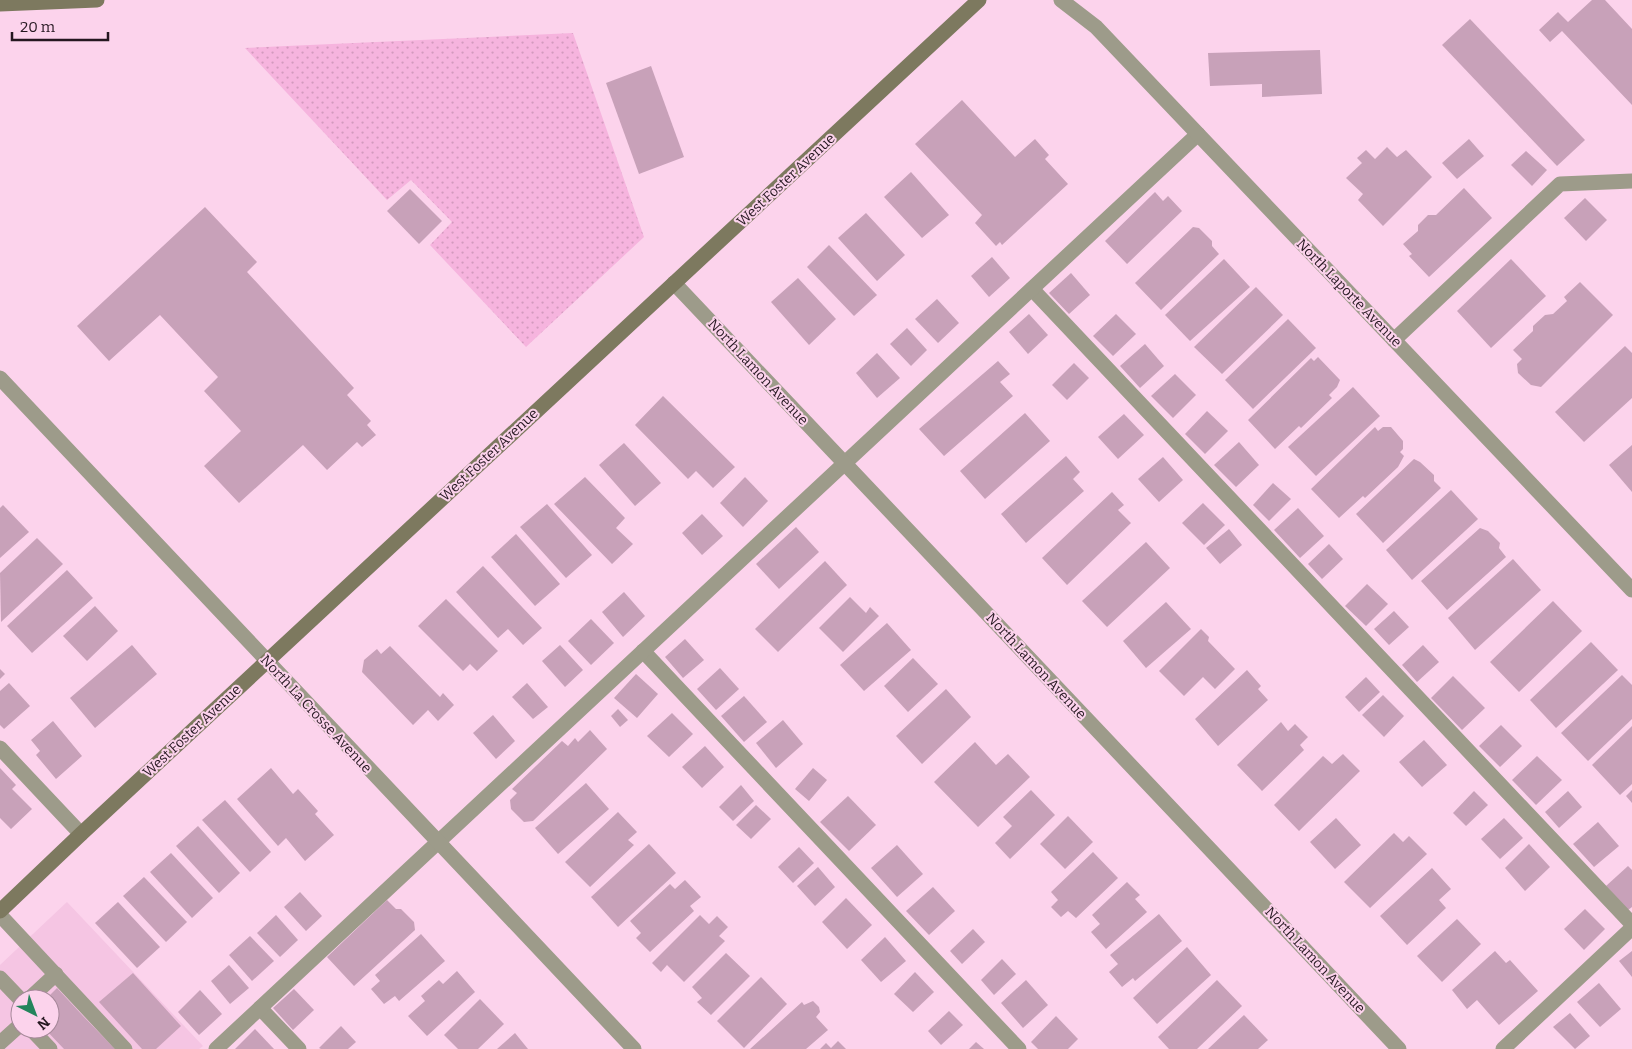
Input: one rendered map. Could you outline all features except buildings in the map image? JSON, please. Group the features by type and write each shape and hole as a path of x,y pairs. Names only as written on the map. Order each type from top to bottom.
{"main road":[{"path":"0,4 97,0"},
{"name":"West Foster Avenue","path":"0,913 81,834 979,0"}],"street":[{"name":"North Laporte Avenue","path":"1061,0 1096,27 1632,590"},
{"path":"216,1049 1198,134"},
{"path":"1394,340 1560,184 1632,181"},
{"name":"North Lamon Avenue","path":"674,283 1399,1049"},
{"path":"1032,289 1632,924"},
{"name":"North La Crosse Avenue","path":"0,378 634,1049"},
{"path":"643,651 1019,1049"},
{"path":"0,748 81,834"},
{"path":"0,913 56,974 86,1013 118,1045"},
{"path":"1503,1049 1632,928"},
{"path":"40,989 56,974"},
{"path":"0,978 10,989"},
{"path":"260,1008 299,1049"},
{"path":"0,1043 10,1034"}],"shaded area":[{"path":"573,33 644,237 526,347 430,245 452,222 411,180 387,200 245,48"},
{"path":"67,902 203,1046 199,1049 0,1049 0,965"}]}
